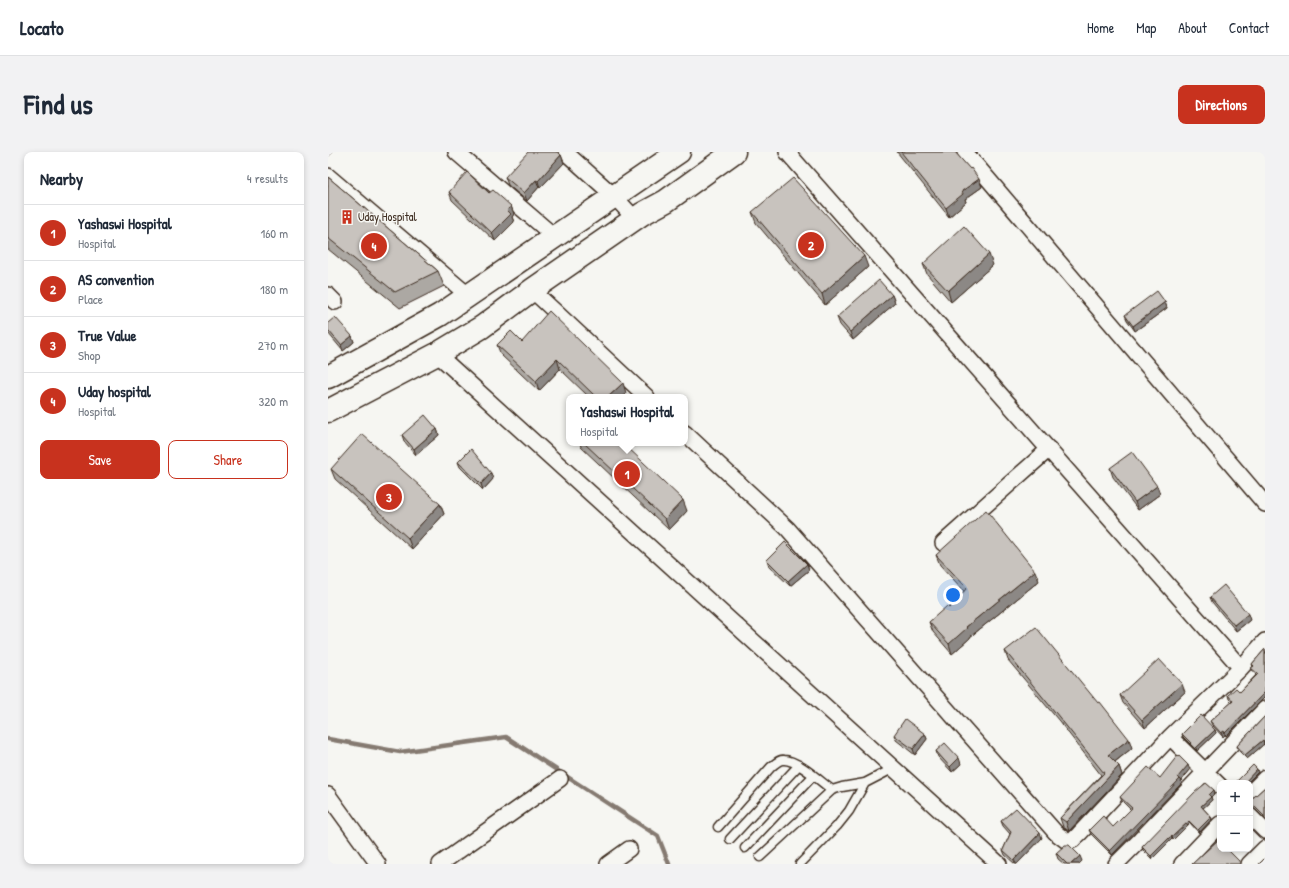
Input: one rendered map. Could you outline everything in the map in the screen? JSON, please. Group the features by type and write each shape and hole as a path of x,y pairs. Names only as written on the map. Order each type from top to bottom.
{"main road":[{"path":"328,377 440,315 679,152"},
{"path":"328,411 437,354 482,327 532,290 635,219 666,200 734,152"}],"street":[{"path":"456,152 555,237"},
{"path":"565,152 614,196 635,219"},
{"path":"787,152 1241,668"},
{"path":"965,152 1265,504"},
{"path":"328,176 469,296"},
{"path":"532,290 644,394"},
{"path":"437,354 999,864"},
{"path":"688,436 787,528 1056,833 1063,840 1068,842 1079,834 1170,737 1241,668 1265,641"},
{"path":"943,543 1049,449"},
{"path":"1116,864 1265,709"},
{"path":"1170,737 1217,783"},
{"path":"1253,790 1265,778"},
{"path":"440,864 560,779"},
{"path":"328,795 378,864"},
{"path":"1253,819 1265,831"},
{"path":"1182,864 1217,827"},
{"path":"1249,864 1265,848"},
{"path":"608,864 629,849"}],"lane":[{"path":"718,827 771,767 779,761 784,760 799,765 832,790"},
{"path":"730,839 799,765"},
{"path":"760,857 832,790 865,784 894,768"},
{"path":"745,848 813,776"},
{"path":"800,864 837,826 865,784"}],"building":[{"path":"528,152 558,152 561,155 538,181 536,180 524,193 505,177"},
{"path":"901,152 955,152 970,169 971,168 979,179 962,191 963,194 946,208"},
{"path":"467,172 489,193 493,190 511,206 507,210 511,214 492,233 449,192"},
{"name":"Uday Hospital","path":"328,177 438,271 395,292 328,238"},
{"path":"793,178 864,256 822,294 752,212"},
{"path":"964,226 989,254 948,291 923,264"},
{"path":"879,280 892,295 850,332 837,317"},
{"path":"1157,291 1165,302 1133,326 1125,315"},
{"path":"549,311 623,383 611,394 593,394 557,359 536,381 497,345 511,331 522,342"},
{"path":"335,317 352,336 341,345 328,330 328,323"},
{"path":"425,415 437,429 414,449 402,435"},
{"path":"362,434 440,504 408,538 331,469"},
{"path":"587,446 626,446 683,500 665,519"},
{"path":"471,449 491,473 481,484 458,462"},
{"path":"1132,452 1157,486 1135,502 1110,468"},
{"path":"986,510 1035,571 966,627 967,628 949,644 929,622 947,606 949,608 967,588 936,555"},
{"path":"785,542 807,564 788,581 767,560"},
{"path":"1224,585 1248,614 1234,625 1210,597"},
{"path":"1036,627 1098,703 1100,702 1129,739 1108,755 1119,766 1066,822 1060,818 1104,773 1005,651"},
{"path":"1265,649 1265,692 1225,733 1224,731 1221,733 1210,721 1233,701 1228,695 1236,688 1240,692 1258,674 1251,668 1254,666 1252,664"},
{"path":"1159,659 1182,684 1142,720 1120,695"},
{"path":"1201,715 1215,730 1196,748 1182,734"},
{"path":"1265,716 1265,743 1263,740 1245,755 1237,746"},
{"path":"905,719 925,734 913,749 894,735"},
{"path":"945,743 959,758 950,767 936,751"},
{"path":"1178,755 1188,765 1178,777 1180,779 1110,851 1089,830 1103,816 1113,827 1132,808 1120,797 1148,767 1160,778"},
{"path":"1253,765 1257,769 1247,780 1238,780"},
{"path":"1206,783 1214,790 1209,795 1211,797 1201,806 1211,817 1198,830 1189,821 1151,856 1142,847 1195,792"},
{"path":"1265,787 1265,817 1253,806 1253,798"},
{"path":"1016,808 1040,833 1014,860 1003,850 1011,832 1001,821"},
{"path":"1217,841 1217,852 1230,852 1240,864 1192,864"},
{"path":"1065,845 1069,845 1080,856 1071,864 1067,864 1056,853"},
{"path":"1265,858 1265,864 1259,864"}],"waterway":[{"path":"328,739 400,752 506,737 658,836 669,864"}],"place":[{"name":"Uday Hospital","path":"347,217"},
{"name":"AS convention","path":"811,245"},
{"name":"Uday hospital","path":"374,246"},
{"name":"Yashaswi Hospital","path":"627,474"},
{"name":"True Value","path":"389,497"}]}
